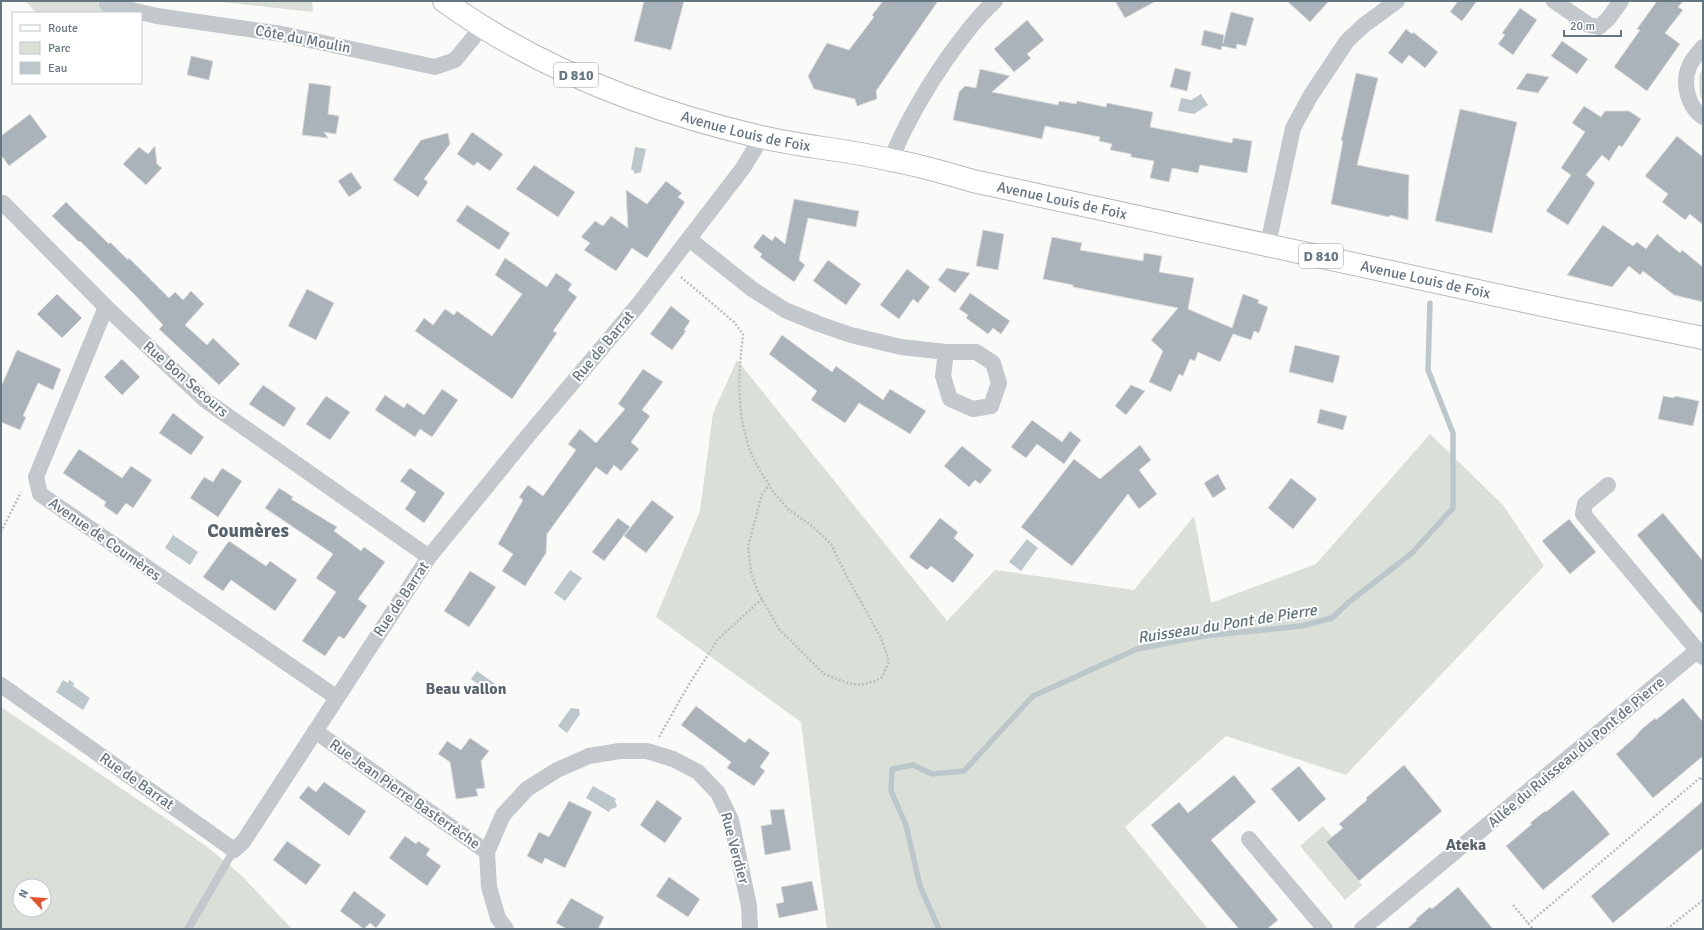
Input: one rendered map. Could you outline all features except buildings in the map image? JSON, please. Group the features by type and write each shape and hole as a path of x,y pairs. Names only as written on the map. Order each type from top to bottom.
{"main road":[{"name":"Avenue Louis de Foix","path":"444,1 482,27 518,48 589,82 672,112 762,137 891,159 973,181 1268,244 1556,308 1703,338"}],"street":[{"path":"891,159 901,134 924,91 961,38 995,1"},
{"path":"1268,244 1293,128 1311,95 1347,41 1364,25 1397,1"},
{"path":"1554,1 1589,25 1599,27 1608,19 1621,1"},
{"name":"Côte du Moulin","path":"107,4 140,12"},
{"name":"Côte du Moulin","path":"142,12 157,16 282,34 435,67 455,60 482,27"},
{"path":"1703,47 1688,67 1685,91 1697,113 1703,117"},
{"name":"Rue de Barrat","path":"1,685 234,850 242,842 429,557 668,266 743,168 762,137"},
{"name":"Rue Bon Secours","path":"3,203 106,307 205,400 429,557"},
{"path":"689,239 752,289 785,310 851,335 901,348 946,352"},
{"name":"Avenue de Coumères","path":"106,307 36,477 40,494 336,698"},
{"path":"1608,485 1585,504 1583,514 1700,654"},
{"name":"Allée du Ruisseau du Pont de Pierre","path":"1362,929 1700,654"},
{"name":"Rue Jean Pierre Basterrèche","path":"315,731 487,852 489,887 498,918 506,929"},
{"name":"Rue Verdier","path":"487,852 503,815 527,789 557,770 589,756 620,751 647,751 655,753 674,759 698,772 718,793 731,820 749,906 750,929"},
{"path":"1249,839 1325,929"}],"lane":[{"path":"188,929 234,850"}],"path":[{"path":"668,266 734,322 743,334 738,378 741,412 748,444 754,460 769,485 788,509 812,526 831,544 846,575 881,638 889,661 882,677 875,681 861,685 848,684 824,674 779,629 762,599 751,572 748,546 762,494 769,485"},
{"path":"1,532 21,490 37,484"},
{"path":"655,753 659,736 688,686 718,639 762,599"},
{"path":"1528,924 1701,778 1703,780"},
{"path":"1667,929 1703,900"},
{"path":"1513,905 1533,929"}],"green space":[{"path":"25,1 116,1 112,12 36,12"},
{"path":"312,1 313,12 222,2"},
{"path":"1703,69 1703,99 1700,97 1699,75"},
{"path":"737,360 947,621 995,570 1134,590 1194,516 1211,603 1316,564 1430,434 1503,505 1544,566 1346,775 1226,736 1125,827 1208,929 827,929 801,722 656,617 700,511 713,413"},
{"path":"1,707 205,845 242,876 292,929 1,929"},
{"path":"1323,826 1332,837 1326,842 1362,885 1345,900 1300,846"}],"water":[{"path":"1201,94 1208,105 1194,114 1178,111 1181,98 1191,100"},
{"path":"635,147 646,149 641,172 635,174 631,169"},
{"path":"173,535 198,552 190,565 165,548"},
{"path":"1027,539 1038,548 1021,571 1009,562"},
{"path":"570,570 582,578 565,601 554,593"},
{"path":"477,671 501,688 495,696 471,679"},
{"path":"63,680 68,683 69,680 74,683 73,686 90,698 83,710 56,692"},
{"path":"571,708 579,709 580,714 567,733 558,726"},
{"path":"593,786 616,799 615,801 617,806 609,812 586,798"}],"waterway":[{"name":"Ruisseau du Pont de Pierre","path":"939,929 920,886 906,825 891,791 892,769 913,765 932,774 964,771 1033,696 1137,649 1204,636 1301,626 1332,618 1349,602 1412,553 1453,508 1453,433 1428,370 1430,303"}],"district":[{"name":"Coumères","path":"248,530"},
{"name":"Beau vallon","path":"466,688"},
{"name":"Ateka","path":"1466,844"}]}
